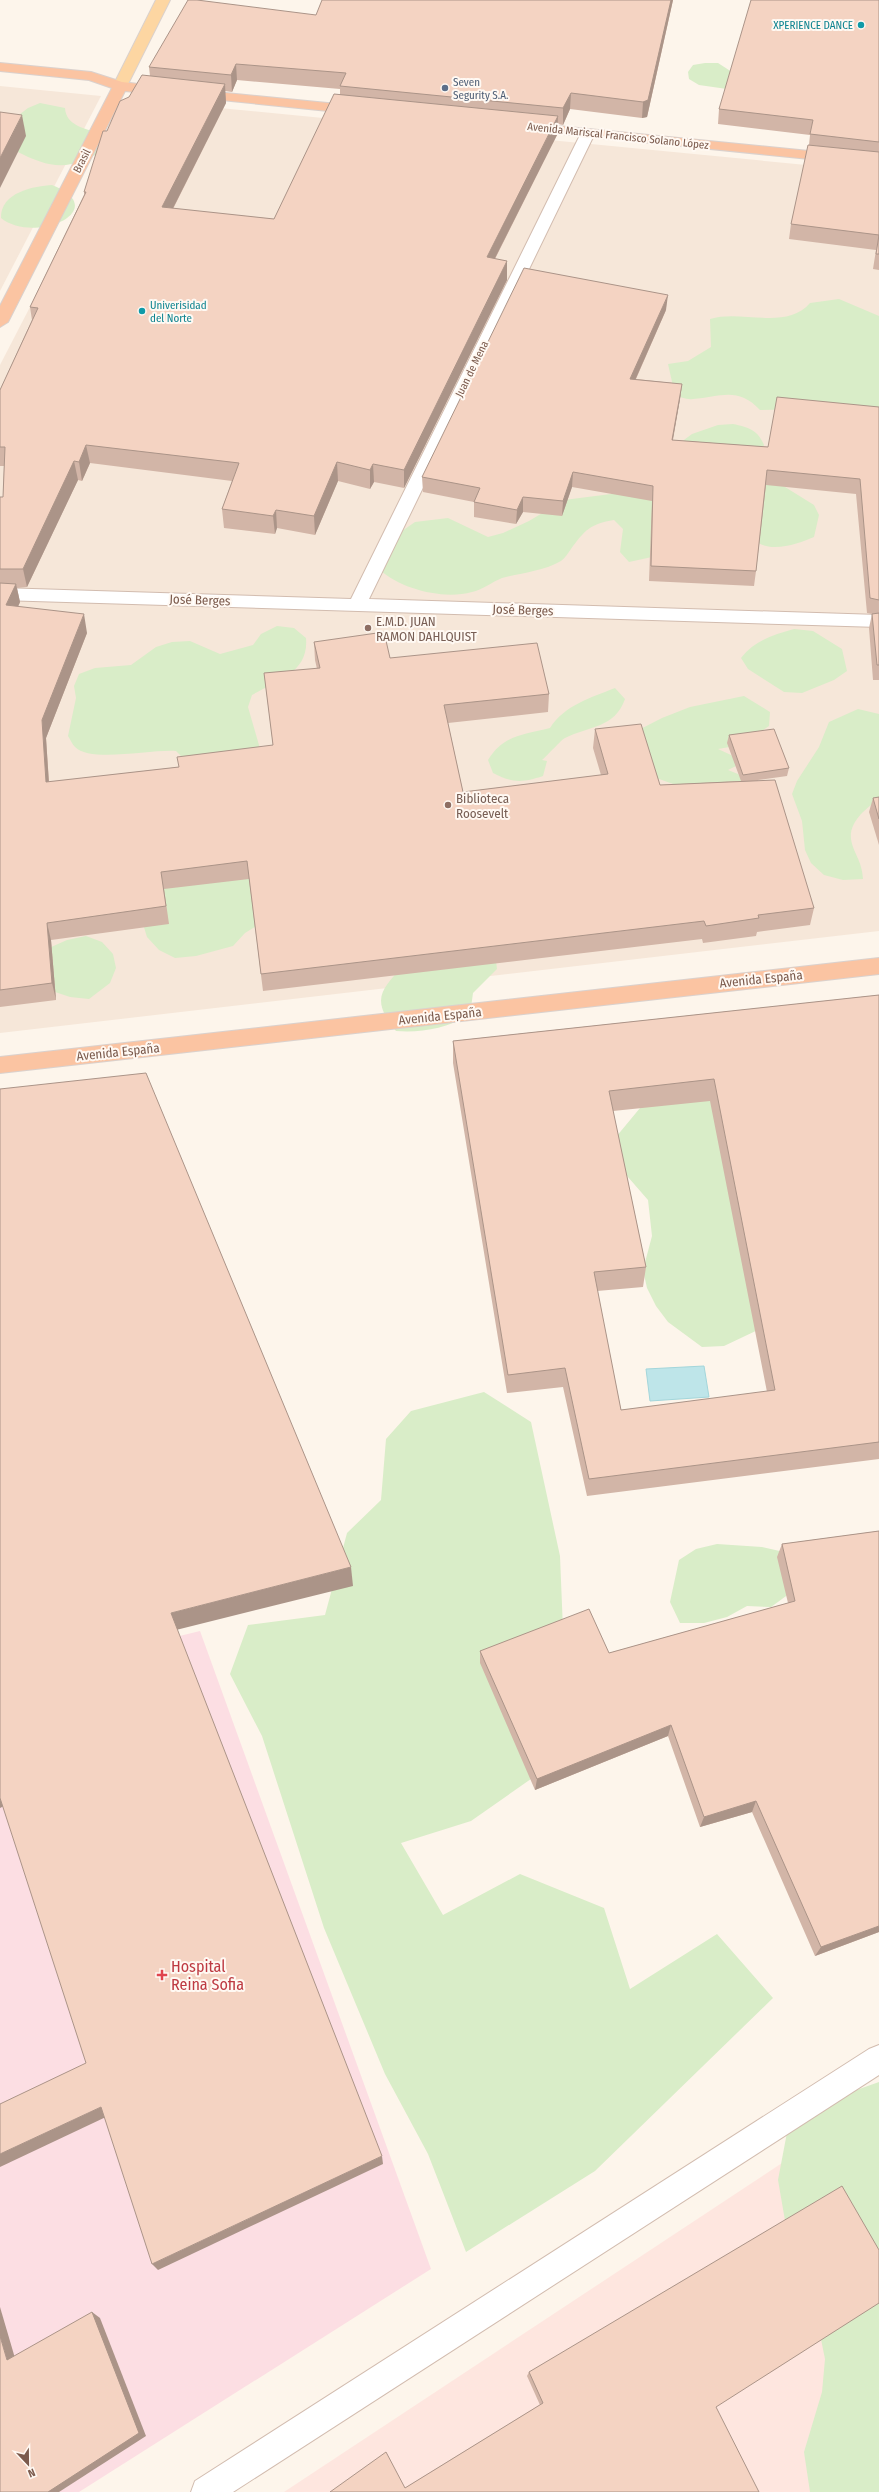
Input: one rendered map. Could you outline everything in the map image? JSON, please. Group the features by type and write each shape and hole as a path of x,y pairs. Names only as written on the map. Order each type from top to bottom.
{"highway":[{"path":"0,67 91,76 120,86 375,112"},
{"name":"Brasil","path":"0,322 120,86"},
{"path":"92,92 112,100"},
{"name":"Avenida Mariscal Francisco Solano López","path":"517,126 879,162"},
{"name":"Avenida España","path":"5,1067 879,966"}],"main road":[{"name":"Brasil","path":"120,86 163,0"}],"street":[{"name":"Juan de Mena","path":"357,605 588,133"},
{"name":"José Berges","path":"0,594 879,621"},
{"path":"206,2492 879,2059"}],"shaded area":[{"path":"0,86 101,96 0,291"},
{"path":"137,100 879,172 879,931 0,1033 0,365"},
{"name":"Hospital Reina Sofia","path":"200,1631 431,2269 79,2492 0,2492 0,1680"},
{"path":"879,2099 879,2492 284,2492"}],"green space":[{"path":"718,63 735,74 727,89 699,85 689,79 688,72 693,65"},
{"path":"40,103 65,108 66,114 73,123 83,128 100,133 109,147 84,160 73,164 63,165 52,165 41,162 16,151 11,121 28,108"},
{"path":"52,185 69,195 75,204 72,214 62,221 48,226 32,228 15,225 1,218 2,209 12,196 28,189"},
{"path":"839,299 879,316 879,416 803,409 760,410 744,398 736,395 720,395 691,399 675,395 668,364 688,361 711,347 710,319 735,316 776,318 789,316 800,311 810,303"},
{"path":"733,424 748,428 759,436 764,445 760,456 661,555 629,562 620,552 623,529 614,520 599,524 589,529 580,537 561,561 540,569 502,578 480,590 472,592 448,595 423,591 399,583 380,570 392,538 415,522 448,518 488,537 503,533 529,521 564,500 611,494 692,434 718,425"},
{"path":"747,481 777,482 814,505 819,515 814,537 799,543 781,547 763,545 756,541 750,530"},
{"path":"277,626 294,628 306,638 306,650 302,660 290,674 252,695 248,707 263,759 186,761 176,751 107,755 94,754 83,752 75,747 68,736 76,698 74,686 79,674 95,668 131,665 156,647 172,642 190,641 220,654 253,645 261,634"},
{"path":"794,629 813,631 842,649 847,671 834,680 802,693 784,692 748,669 741,658 746,652 758,642"},
{"path":"615,688 625,699 621,709 608,721 563,739 542,760 547,761 543,776 529,780 517,781 506,779 493,773 488,760 500,745 514,737 550,728 563,713 579,703"},
{"path":"744,696 770,712 769,726 741,745 718,749 731,755 740,764 728,770 738,774 744,783 676,785 645,774 621,739 662,718 690,707"},
{"path":"858,709 879,714 879,799 860,816 851,832 852,844 861,867 863,879 843,880 824,875 811,863 805,850 802,821 792,794 797,781 819,747 829,722"},
{"path":"255,860 261,923 245,933 233,946 196,956 175,958 159,950 147,937 143,924 154,896 168,885"},
{"path":"86,936 102,942 113,954 116,968 110,983 89,999 70,997 52,991 49,948 67,940"},
{"path":"495,953 497,969 473,993 470,1015 461,1020 434,1029 415,1031 396,1031 388,1020 381,1003 382,995 390,981 405,964"},
{"path":"707,1084 762,1328 724,1346 702,1347 668,1322 656,1306 647,1288 643,1270 652,1236 648,1200 621,1169 616,1137 650,1096"},
{"path":"484,1392 531,1422 560,1556 568,1753 471,1821 401,1843 443,1915 520,1874 604,1908 630,1989 717,1934 773,1998 595,2171 466,2252 428,2154 385,2074 324,1928 262,1736 230,1674 248,1625 325,1615 347,1533 381,1500 386,1439 411,1411"},
{"path":"717,1544 762,1547 784,1552 793,1591 771,1607 747,1606 727,1617 704,1623 680,1623 670,1602 679,1560 696,1549"},
{"path":"879,2082 879,2492 810,2492 804,2452 822,2392 825,2359 812,2295 788,2238 778,2180 789,2122 834,2098"}],"water":[{"path":"704,1366 709,1397 650,1401 646,1369"}],"building":[{"path":"188,0 316,15 322,0 671,0 648,100 643,102 571,93 563,108 340,86 346,73 236,64 231,75 149,67"},
{"path":"751,0 879,0 879,142 810,134 813,120 719,109"},
{"path":"142,75 225,84 162,207 274,219 334,94 558,116 487,257 507,261 404,470 373,464 370,470 337,462 314,516 276,510 273,516 222,509 239,463 86,445 79,462 74,461 23,569 0,569 0,497 3,497 5,447 0,447 0,390 38,308 30,307 86,192 84,192 103,131 107,131 120,101 129,97"},
{"path":"0,112 22,115 0,158"},
{"path":"808,145 879,152 879,235 791,224"},
{"path":"879,235 879,254 876,254"},
{"path":"524,268 668,295 630,379 682,384 672,440 768,447 777,397 879,407 879,600 870,598 860,479 767,470 756,571 651,566 653,486 573,472 563,501 523,497 517,510 474,502 480,488 422,477"},
{"path":"0,583 16,584 6,605 84,614 42,720 46,782 179,767 177,757 273,745 264,673 320,668 314,642 384,632 390,658 537,643 549,694 444,705 463,792 608,774 595,729 641,724 660,785 775,780 814,908 758,915 759,918 706,926 704,921 261,974 247,861 161,872 166,906 47,923 52,983 0,990"},
{"path":"879,613 879,665 877,665 872,614"},
{"path":"774,729 789,768 743,775 729,735"},
{"path":"879,797 879,819 873,798"},
{"path":"879,995 879,1442 589,1479 565,1368 508,1375 453,1041","holes":["714,1079 775,1390 621,1410 594,1272 646,1267 609,1091"]},
{"path":"146,1073 351,1567 171,1613 382,2156 152,2264 101,2107 0,2154 0,2104 86,2063 0,1798 0,1089"},
{"path":"879,1531 879,1926 821,1947 756,1801 704,1817 671,1725 537,1779 480,1651 589,1609 609,1653 795,1601 782,1544"},
{"path":"842,2186 879,2250 879,2303 716,2407 759,2492 330,2492 386,2452 405,2488 543,2403 529,2372"},
{"path":"92,2312 139,2433 48,2492 0,2492 0,2336 7,2360"}],"place":[{"name":"XPERIENCE DANCE","path":"861,25"},
{"name":"Seven Segurity S.A.","path":"445,88"},
{"name":"Univerisidad del Norte","path":"142,311"},
{"name":"E.M.D. JUAN RAMON DAHLQUIST","path":"368,628"},
{"name":"Biblioteca Roosevelt","path":"448,805"},
{"name":"Hospital Reina Sofia","path":"162,1975"}]}
